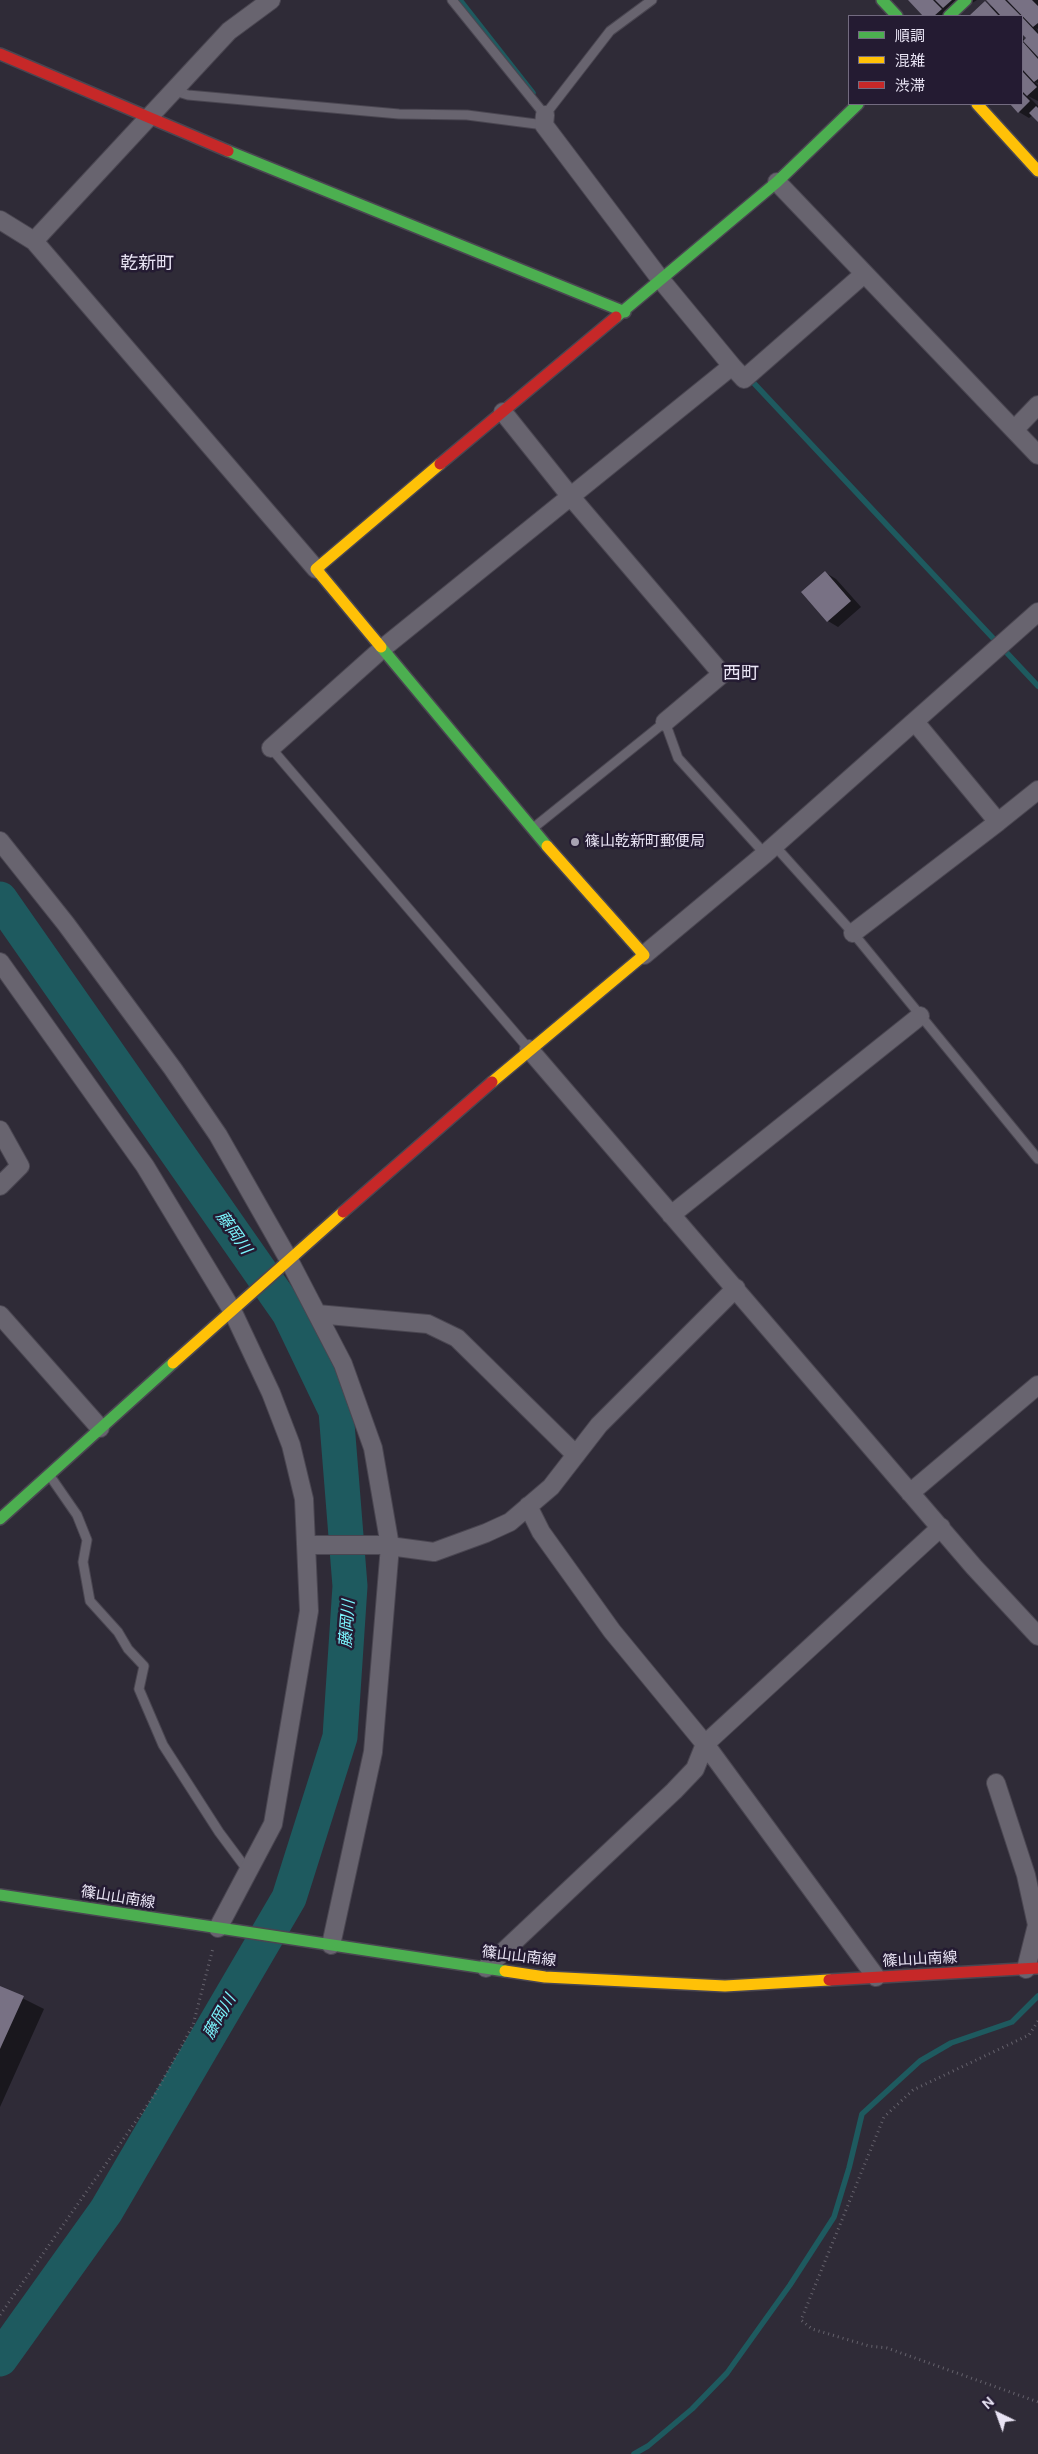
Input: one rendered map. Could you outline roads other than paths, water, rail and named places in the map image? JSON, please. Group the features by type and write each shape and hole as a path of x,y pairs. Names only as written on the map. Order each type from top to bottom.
{"street":[{"path":"34,241 229,31 271,0"},
{"path":"882,0 896,15"},
{"path":"950,15 966,0"},
{"path":"0,54 262,166 625,312"},
{"path":"316,570 502,412 625,312 777,182 857,105"},
{"path":"978,105 1038,171"},
{"path":"545,120 661,280 744,379 864,274"},
{"path":"777,182 1038,455"},
{"path":"0,220 34,241 316,570 532,829 644,955"},
{"path":"271,748 382,648 732,366"},
{"path":"1014,430 1038,405"},
{"path":"502,412 570,497 722,674 666,722"},
{"path":"0,1519 48,1473 237,1305 529,1049 770,849 916,722 1038,612"},
{"path":"916,722 998,822"},
{"path":"853,933 1038,790"},
{"path":"0,841 66,924 173,1069 218,1135 286,1263 317,1314 343,1364 373,1448 386,1546 373,1752 331,1945"},
{"path":"0,962 145,1166 237,1305 291,1445 304,1499 310,1546 309,1611 296,1698 273,1824 248,1871 226,1930"},
{"path":"671,1215 920,1016"},
{"path":"529,1049 910,1493 1038,1636"},
{"path":"0,1130 20,1166 0,1186"},
{"path":"310,1546 386,1546 434,1552 510,1522 551,1487 599,1425 736,1288"},
{"path":"317,1314 428,1324 456,1338 576,1455"},
{"path":"0,1315 100,1428"},
{"path":"910,1493 1038,1385"},
{"path":"528,1506 541,1532 612,1631 705,1744 876,1977"},
{"path":"486,1968 674,1791 695,1769 705,1744 941,1528"},
{"path":"996,1783 1026,1875 1037,1925 1032,1969"},
{"name":"篠山山南線","path":"0,1895 545,1977 725,1986 1032,1969"}],"lane":[{"path":"452,0 545,120"},
{"path":"545,120 610,31 652,0"},
{"path":"175,91 188,95 399,114 467,115 545,120"},
{"path":"532,829 666,722 678,758 853,933 1038,1159"},
{"path":"271,748 529,1049"},
{"path":"48,1473 77,1515 87,1540 83,1562 90,1601 118,1632 128,1649 144,1666 139,1689 163,1745 219,1832 248,1871"}],"waterway":[{"path":"460,0 533,93"},
{"path":"749,378 1038,686"},
{"name":"藤岡川","path":"0,899 289,1313 336,1411 350,1586 340,1737 289,1898 106,2211 0,2359"},
{"path":"634,2454 648,2446 692,2409 727,2373 790,2285 834,2217 849,2168 862,2114 920,2061 951,2043 1012,2022 1038,1996"}],"place":[{"name":"篠山乾新町郵便局","path":"575,842"}],"district":[{"name":"乾新町","path":"147,264"},
{"name":"西町","path":"741,674"}]}
